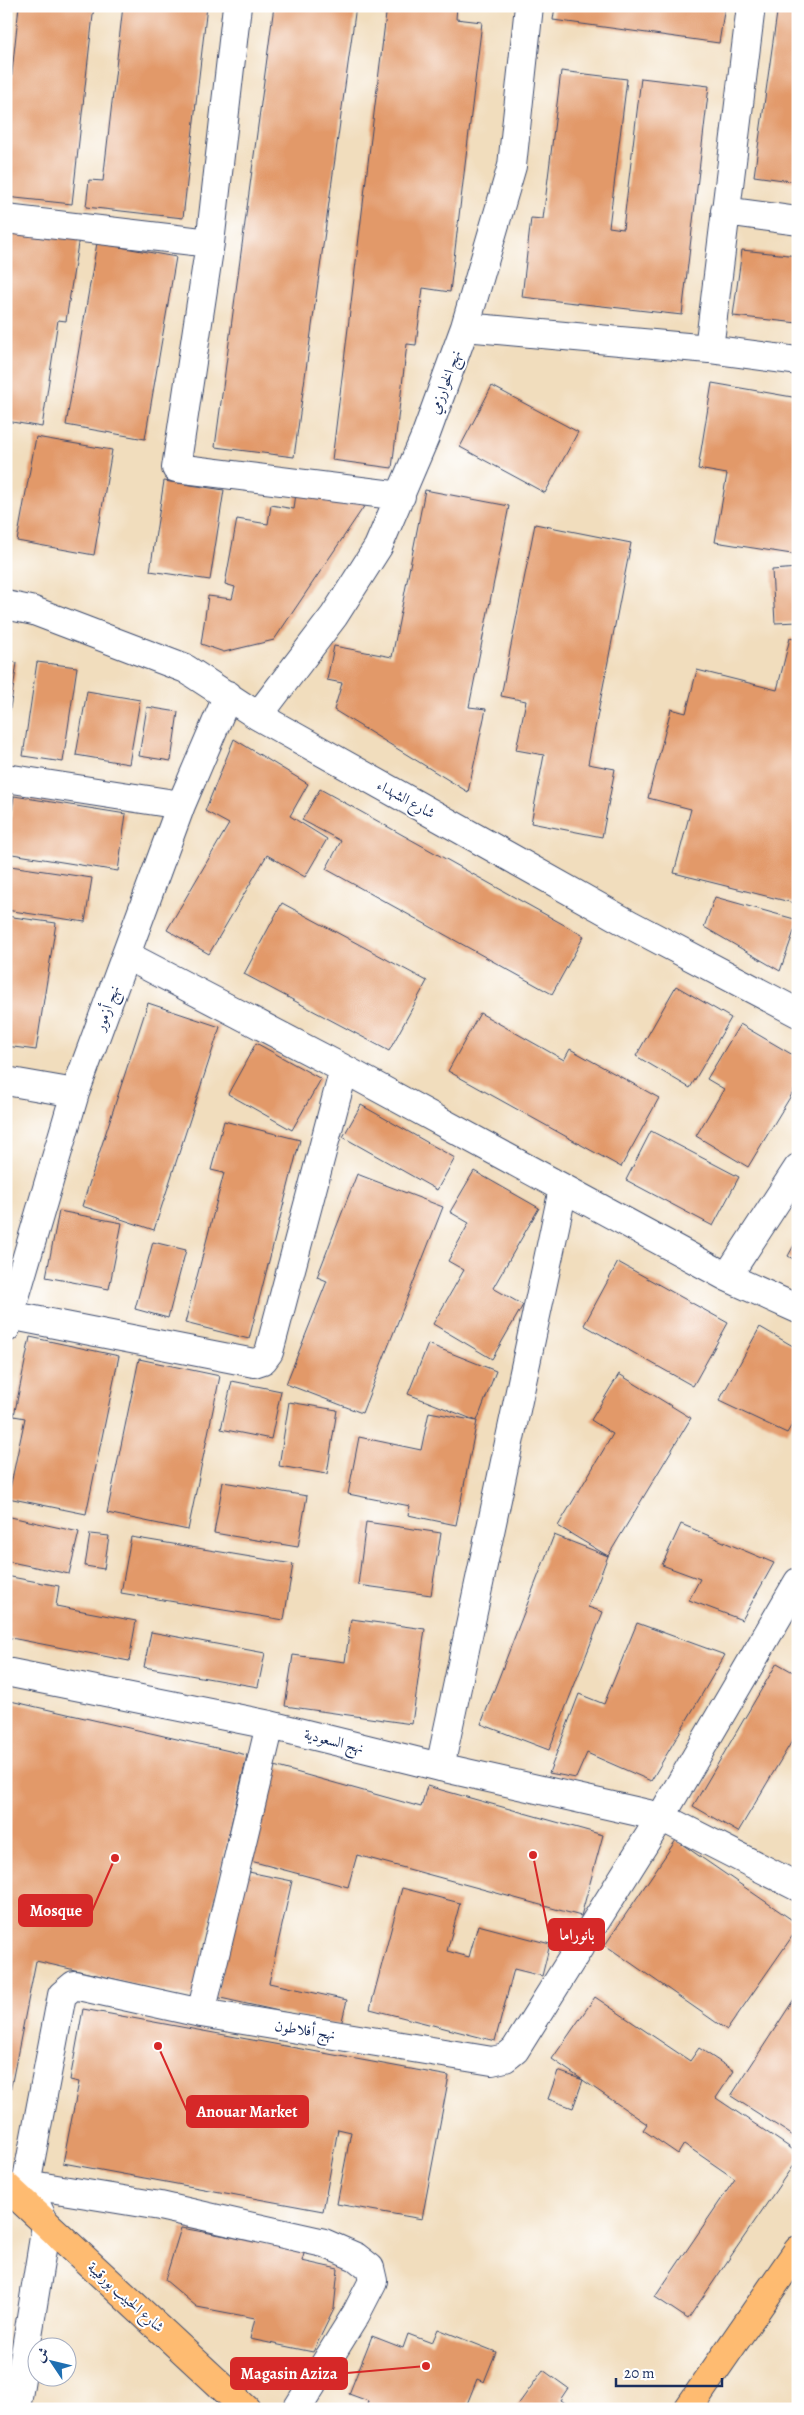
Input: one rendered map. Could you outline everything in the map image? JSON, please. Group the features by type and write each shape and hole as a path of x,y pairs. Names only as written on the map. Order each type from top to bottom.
{"main road":[{"name":"شارع الحبيب بورقيبة","path":"16,2185 46,2225 246,2409"},
{"path":"688,2409 798,2250"}],"street":[{"path":"237,6 210,243 176,468 400,496"},
{"name":"نهج الخوارزمي","path":"258,716 334,616 378,547 400,496 465,327 512,166 529,6"},
{"path":"709,349 750,6"},
{"path":"725,211 798,222"},
{"path":"6,219 210,243"},
{"path":"465,327 709,349 798,361"},
{"name":"شارع الشهداء","path":"6,604 34,611 186,669 258,716 631,925 798,1013"},
{"name":"نهج أزمور","path":"8,1322 76,1093 181,805 228,695"},
{"path":"6,778 181,805"},
{"path":"126,955 344,1069 727,1277 798,1309"},
{"path":"8,1322 254,1363 262,1360 269,1352 344,1069"},
{"path":"6,1081 76,1093"},
{"path":"727,1277 798,1168"},
{"path":"440,1767 563,1189"},
{"name":"نهج أفلاطون","path":"16,2185 62,1995 67,1988 74,1984 201,2013 492,2061 505,2058 515,2050 661,1817 798,1582"},
{"name":"نهج السعودية","path":"6,1672 270,1725 440,1767 661,1817 798,1887"},
{"path":"201,2013 270,1725"},
{"path":"16,2185 160,2206 324,2243 356,2257 370,2268 373,2281 356,2314 297,2409"},
{"path":"16,2409 46,2225"}],"building":[{"path":"19,6 94,6 72,204 6,197 6,130"},
{"path":"123,6 207,6 183,218 86,207 89,180 103,181"},
{"path":"274,6 356,6 294,457 215,447"},
{"path":"387,6 457,6 456,19 482,22 450,292 423,288 416,345 407,344 392,468 332,460"},
{"path":"555,6 725,6 719,43 553,20"},
{"path":"778,6 798,6 798,182 754,176"},
{"path":"561,71 627,79 609,227 623,229 641,78 709,86 682,315 522,297 531,218 543,219"},
{"path":"6,226 79,237 66,321 58,320 42,427 6,421"},
{"path":"97,243 176,257 145,439 66,425"},
{"path":"742,250 798,256 798,323 733,316"},
{"path":"712,383 798,398 798,555 715,542 727,474 698,469"},
{"path":"492,386 578,432 545,493 460,447"},
{"path":"36,437 112,450 94,555 17,541"},
{"path":"164,481 224,490 210,580 150,571"},
{"path":"425,490 509,506 469,707 486,709 468,792 334,710 342,683 327,680 334,646 392,657"},
{"path":"296,493 367,502 274,640 224,652 201,644 208,596 232,599 235,587 225,584 237,519 268,524 271,505 294,509"},
{"path":"535,524 631,543 588,764 615,769 602,837 531,823 544,755 516,750 526,701 501,696"},
{"path":"798,568 798,622 775,623 772,570"},
{"path":"790,638 798,640 798,904 674,873 691,809 648,798 671,709 686,713 697,670 777,690"},
{"path":"6,661 17,663 7,728 6,728"},
{"path":"37,662 77,667 63,762 23,756"},
{"path":"87,691 140,700 129,764 76,755"},
{"path":"147,707 178,712 171,761 139,756"},
{"path":"234,739 308,784 290,816 327,839 305,877 267,855 209,954 167,930 229,824 205,811"},
{"path":"320,789 584,936 552,994 326,869 341,841 302,820"},
{"path":"14,796 126,814 118,871 6,853"},
{"path":"10,866 92,878 85,922 6,910 6,888"},
{"path":"715,897 798,920 780,971 704,927"},
{"path":"282,903 427,981 389,1051 244,974"},
{"path":"6,916 56,923 36,1050 6,1046"},
{"path":"676,986 731,1018 690,1088 636,1056"},
{"path":"148,1003 220,1027 154,1230 82,1206"},
{"path":"480,1013 564,1060 570,1049 659,1098 621,1167 448,1071"},
{"path":"740,1024 798,1058 798,1084 748,1167 696,1136 724,1089 707,1079"},
{"path":"256,1043 321,1079 292,1130 228,1094"},
{"path":"361,1105 455,1158 437,1190 343,1137"},
{"path":"224,1121 300,1140 249,1339 185,1323 224,1173 211,1170"},
{"path":"651,1131 739,1177 713,1226 626,1180"},
{"path":"474,1171 539,1208 493,1288 523,1305 492,1359 433,1324 464,1270 448,1261 469,1223 450,1212"},
{"path":"357,1174 443,1207 362,1413 286,1384 327,1281 317,1277"},
{"path":"59,1211 122,1223 109,1289 46,1277"},
{"path":"798,1238 798,1262 788,1256"},
{"path":"153,1242 186,1250 168,1318 135,1309"},
{"path":"618,1262 728,1323 693,1386 584,1325"},
{"path":"760,1327 798,1349 798,1415 787,1433 719,1401"},
{"path":"30,1337 119,1356 86,1514 8,1498 25,1418 14,1416"},
{"path":"428,1344 496,1371 477,1421 408,1394"},
{"path":"139,1359 220,1376 188,1530 107,1513"},
{"path":"619,1374 691,1418 608,1556 558,1526 613,1434 591,1420"},
{"path":"232,1381 281,1391 271,1439 221,1429"},
{"path":"289,1402 337,1410 327,1474 279,1466"},
{"path":"429,1412 477,1421 456,1525 408,1515 410,1506 348,1494 359,1437 421,1450"},
{"path":"223,1482 307,1496 298,1547 214,1533"},
{"path":"6,1516 79,1532 69,1574 6,1561"},
{"path":"366,1522 441,1533 431,1595 358,1585"},
{"path":"681,1524 774,1563 742,1620 689,1600 700,1579 662,1565"},
{"path":"90,1534 109,1536 104,1569 85,1566"},
{"path":"554,1535 608,1556 588,1607 603,1612 549,1750 481,1724"},
{"path":"131,1537 293,1564 284,1620 121,1593"},
{"path":"6,1576 59,1586 56,1606 136,1621 129,1661 6,1637"},
{"path":"351,1619 425,1629 412,1724 285,1706 293,1655 345,1662"},
{"path":"637,1623 725,1655 651,1781 587,1753 576,1778 549,1773 579,1694 604,1704"},
{"path":"151,1632 265,1653 258,1687 144,1667"},
{"path":"777,1663 798,1675 798,1731 738,1832 693,1806"},
{"path":"6,1700 247,1755 192,1997 36,1961 7,2107"},
{"path":"274,1766 421,1807 427,1786 603,1835 581,1916 357,1855 348,1887 247,1860"},
{"path":"676,1840 798,1924 798,1928 727,2030 605,1945"},
{"path":"244,1871 292,1881 269,1983 347,2000 341,2025 216,1997"},
{"path":"402,1888 460,1903 447,1951 469,1957 478,1925 550,1944 542,1976 514,1969 495,2041 370,2009"},
{"path":"798,1993 798,2139 731,2096"},
{"path":"595,1997 690,2061 699,2048 734,2071 716,2098 798,2153 798,2158 688,2319 655,2297 735,2179 684,2144 678,2154 643,2130 647,2124 552,2059"},
{"path":"83,2009 449,2076 422,2219 337,2204 351,2132 338,2129 323,2211 63,2163 79,2082 70,2080"},
{"path":"558,2071 583,2080 573,2108 548,2099"},
{"path":"181,2228 305,2250 302,2261 338,2269 334,2309 313,2352 250,2339 255,2318 197,2307 165,2280"},
{"path":"438,2329 496,2352 484,2382 477,2379 465,2409 366,2409 368,2401 349,2394 372,2336 403,2348 408,2334 432,2343"},
{"path":"543,2370 568,2388 560,2400 572,2409 515,2409"}],"place":[{"name":"بانوراما","path":"533,1855"},
{"name":"Mosque","path":"115,1858"},
{"name":"Anouar Market","path":"158,2046"},
{"name":"Magasin Aziza","path":"426,2366"}]}
